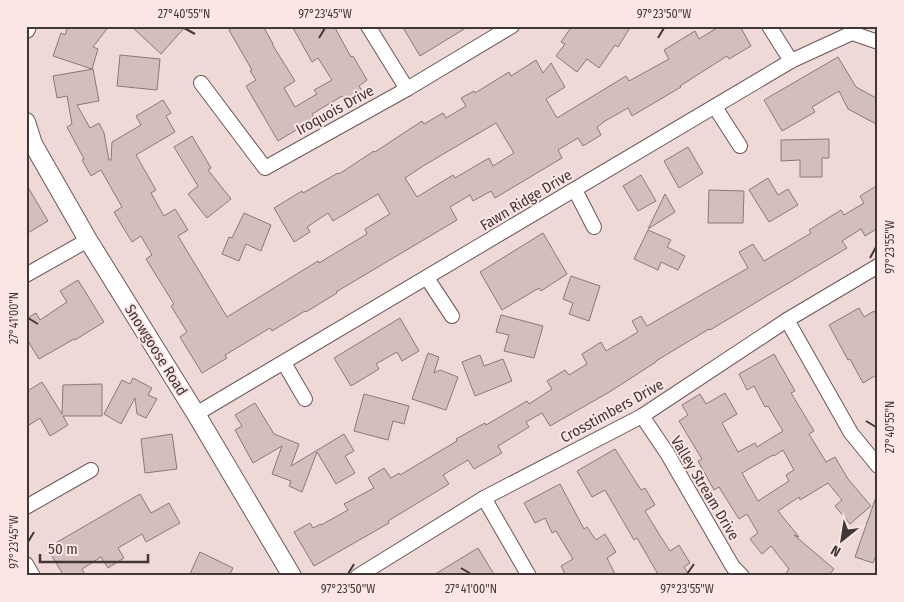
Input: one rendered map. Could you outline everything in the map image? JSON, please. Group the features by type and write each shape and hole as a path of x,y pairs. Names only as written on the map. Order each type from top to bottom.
{"street":[{"path":"368,26 407,89"},
{"name":"Iroquois Drive","path":"201,83 265,168 407,89 512,26"},
{"path":"770,26 791,61"},
{"name":"Fawn Ridge Drive","path":"196,414 791,61 852,33 878,42"},
{"path":"715,107 740,146"},
{"name":"Snowgoose Road","path":"26,122 33,144 88,240 196,414 292,576"},
{"path":"575,190 594,227"},
{"path":"26,275 88,240"},
{"name":"Crosstimbers Drive","path":"358,576 484,498 642,416 788,320 878,266"},
{"path":"427,278 452,316"},
{"path":"788,320 851,433 878,466"},
{"path":"284,363 305,400"},
{"name":"Valley Stream Drive","path":"642,416 667,453 733,567 742,576"},
{"path":"26,507 91,470"},
{"path":"484,498 529,576"},
{"path":"26,564 33,576"}],"building":[{"path":"68,26 109,26 93,47 98,49 92,69 53,56 61,33 65,35"},
{"path":"131,26 186,26 161,54"},
{"path":"235,26 263,26 295,81 284,88 295,107 317,94 314,90 332,80 318,58 312,62 292,26 334,26 351,57 353,56 367,80 359,86 364,94 346,104 342,96 312,114 314,119 278,141 246,86 256,80 229,30"},
{"path":"402,26 469,26 420,56"},
{"path":"572,26 631,26 618,47 615,45 599,68 587,59 577,72 556,56 565,44 561,42"},
{"path":"720,26 740,26 751,46 729,59 727,56 681,87 632,116 628,108 605,121 597,127 601,135 583,146 578,138 558,150 562,158 495,198 491,191 473,201 470,195 450,207 457,220 306,312 272,331 270,328 225,355 227,358 202,373 180,337 187,332 171,306 174,304 146,259 152,255 141,236 132,242 121,224 114,212 122,207 101,170 91,176 82,160 84,159 67,127 72,124 67,96 57,98 53,76 93,69 99,101 77,105 90,128 99,123 104,133 109,160 111,160 112,142 141,125 136,116 163,100 171,113 166,116 175,132 136,155 156,190 151,193 164,216 175,209 188,230 178,236 227,317 318,261 319,263 367,234 365,229 390,214 378,194 333,221 328,213 307,227 310,232 294,242 274,208 302,191 303,193 339,174 422,121 424,124 443,113 446,118 466,106 461,98 474,91 475,93 509,72 511,76 536,60 543,73 551,63 565,87 546,99 557,118 626,76 629,81 669,59 664,50 695,31 699,39","holes":["496,123 514,153 493,166 489,158 455,178 453,175 417,197 405,178"]},
{"path":"120,55 160,59 157,90 117,86"},
{"path":"838,57 856,87 878,99 878,125 848,109 839,91 812,107 815,112 782,131 764,100"},
{"path":"192,136 211,168 208,170 231,199 207,218 188,194 198,186 174,147"},
{"path":"829,139 829,158 822,158 822,177 800,177 800,160 781,161 781,140"},
{"path":"688,147 703,173 679,188 664,161"},
{"path":"641,175 656,201 638,211 623,186"},
{"path":"768,178 778,195 788,189 798,205 769,222 749,190"},
{"path":"26,184 48,221 26,234"},
{"path":"878,185 878,228 865,236 861,229 842,241 847,248 550,426 542,413 526,422 529,427 498,446 502,453 474,469 468,460 443,475 449,484 388,521 389,523 314,566 294,532 310,523 313,528 321,525 348,510 344,504 374,488 368,478 384,468 391,478 399,473 400,475 485,423 486,425 527,401 529,404 552,389 547,381 565,370 569,375 587,364 582,354 601,342 606,351 638,332 632,321 641,316 647,326 748,268 739,252 753,244 764,261 811,233 809,230 841,210 844,215 864,203 860,196"},
{"path":"709,190 744,191 743,223 708,223"},
{"path":"665,194 675,212 648,229"},
{"path":"244,213 271,225 261,251 246,244 239,261 222,254 229,237 232,238"},
{"path":"648,230 671,240 667,247 685,256 678,270 661,262 658,270 634,259"},
{"path":"543,233 567,274 541,291 539,288 502,310 480,272"},
{"path":"571,276 600,286 589,321 569,314 573,303 563,299"},
{"path":"78,280 104,322 39,359 26,338 26,319 36,313 40,320 67,302 60,291"},
{"path":"859,308 864,317 874,311 878,317 878,374 863,383 829,325"},
{"path":"501,315 543,326 534,358 504,351 509,335 496,332"},
{"path":"400,318 419,351 402,361 397,352 376,364 379,369 351,386 334,358"},
{"path":"428,353 439,357 434,373 440,370 458,377 446,410 412,399"},
{"path":"774,354 795,391 791,393 814,431 809,434 826,462 835,457 848,479 871,506 850,524 835,506 842,500 828,483 800,500 799,497 778,511 799,537 794,535 834,569 828,576 784,576 789,569 771,546 762,554 750,539 758,533 747,514 739,519 719,487 714,490 698,461 702,459 679,421 688,415 682,405 700,394 706,404 725,393 737,414 722,423 738,452 755,443 757,447 783,431 768,406 765,407 754,386 747,390 739,374","holes":["783,450 794,470 786,475 789,481 758,501 742,473"]},
{"path":"480,355 484,366 503,359 512,381 475,396 462,362"},
{"path":"133,378 152,388 148,395 157,399 146,418 137,414 135,398 121,424 104,414 122,380 130,384"},
{"path":"42,382 62,414 63,385 102,384 102,416 63,416 68,425 50,436 40,418 26,427 26,392"},
{"path":"364,394 409,406 404,424 393,421 388,440 354,431"},
{"path":"255,403 274,434 299,444 291,466 344,434 354,451 345,456 355,473 336,484 317,452 302,492 289,486 291,481 272,474 282,446 253,463 235,430 242,426 235,415"},
{"path":"172,434 177,469 145,473 141,439"},
{"path":"615,449 641,490 645,488 655,505 645,511 670,551 679,545 690,563 684,567 690,576 659,576 637,538 634,540 605,490 592,497 577,471"},
{"path":"560,484 584,529 587,527 596,540 605,534 616,552 607,558 616,576 566,576 561,566 573,559 556,531 552,533 545,518 535,523 524,503"},
{"path":"140,494 151,513 169,503 180,523 146,542 142,534 118,548 124,558 108,568 101,557 82,569 86,576 64,576 47,548"},
{"path":"876,497 878,497 878,550 873,563 855,557"},
{"path":"478,548 495,576 432,576"},
{"path":"200,552 233,568 229,576 189,576"}]}
